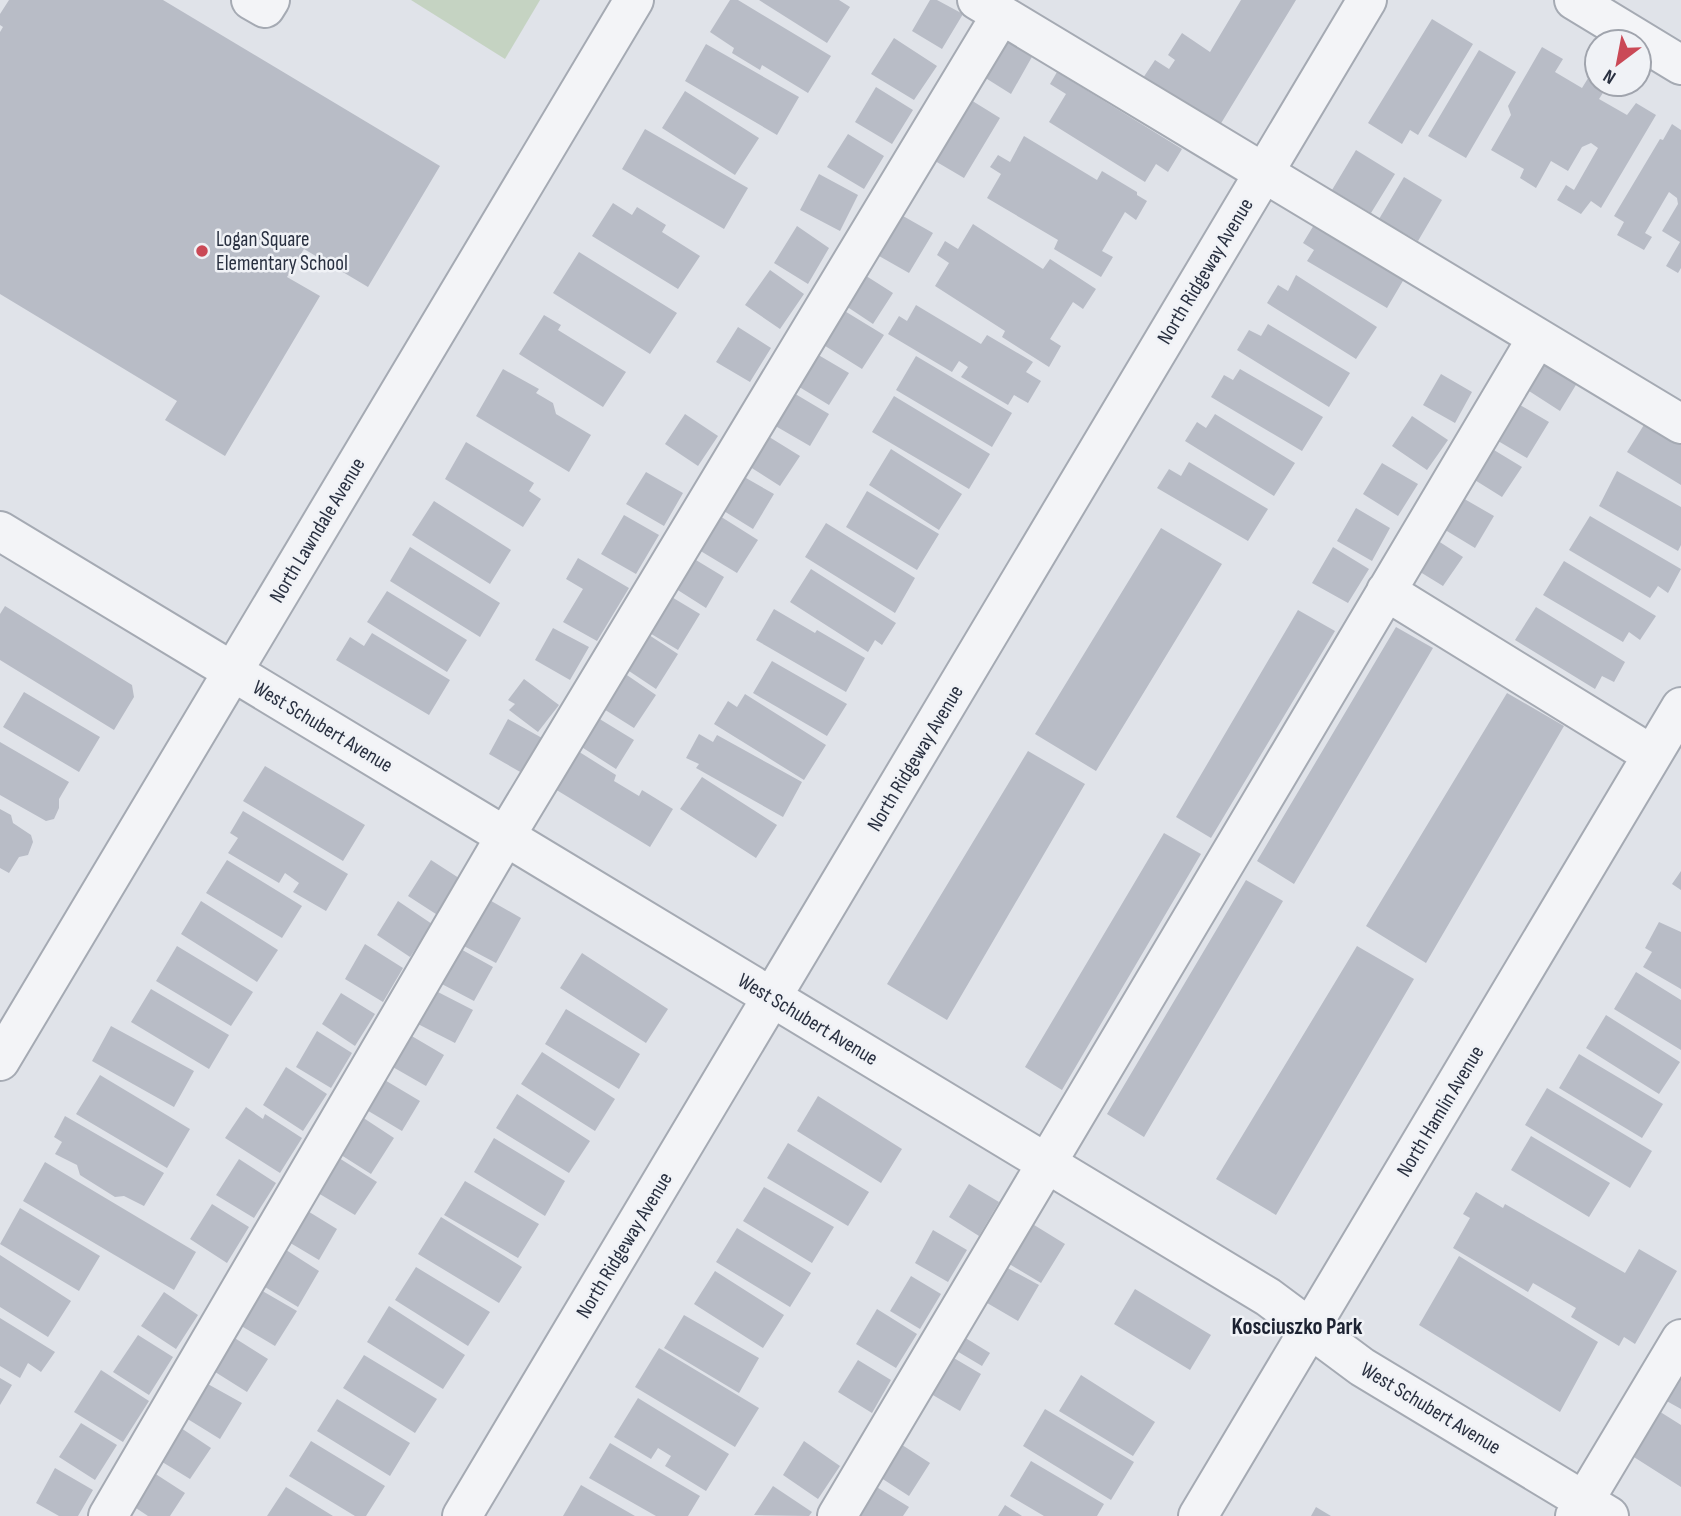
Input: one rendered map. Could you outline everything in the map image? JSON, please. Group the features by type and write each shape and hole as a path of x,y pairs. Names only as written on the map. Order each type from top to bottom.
{"street":[{"path":"251,0 265,8 270,0"},
{"name":"North Lawndale Avenue","path":"0,1061 634,0"},
{"name":"North Ridgeway Avenue","path":"462,1516 1367,0"},
{"path":"1574,0 1681,65"},
{"path":"108,1516 989,7 1681,424"},
{"path":"837,1516 1536,338"},
{"name":"West Schubert Avenue","path":"0,531 1268,1297 1362,1367 1589,1511"},
{"path":"1386,591 1652,755"},
{"name":"North Hamlin Avenue","path":"1198,1516 1681,706"},
{"path":"1589,1511 1681,1339"}],"green space":[{"path":"411,0 540,0 505,59"}],"building":[{"path":"9,0 163,0 440,166 368,287 304,249 287,277 320,296 225,456 165,420 177,401 0,294 0,32 3,27 0,25 0,14"},
{"path":"730,0 738,0 831,56 808,93 762,65 760,70 732,53 734,48 710,32"},
{"path":"759,0 839,0 850,7 827,43"},
{"path":"930,0 937,0 963,14 942,49 912,31"},
{"path":"1241,0 1296,0 1220,125 1143,78 1155,60 1169,69 1175,60 1168,55 1182,33 1210,52"},
{"path":"1432,19 1473,44 1418,135 1410,130 1402,144 1368,123"},
{"path":"999,35 1033,55 1011,94 976,72"},
{"path":"894,38 937,66 914,100 871,74"},
{"path":"706,44 799,97 777,135 685,81"},
{"path":"1542,47 1563,59 1555,72 1583,86 1583,98 1600,98 1627,115 1636,103 1656,115 1601,208 1591,201 1581,214 1557,200 1566,185 1574,190 1598,148 1591,143 1582,147 1568,171 1551,161 1536,188 1520,178 1524,169 1491,150 1511,115 1508,106"},
{"path":"1479,50 1516,72 1466,158 1428,136"},
{"path":"1057,72 1182,149 1168,172 1156,164 1145,182 1049,122 1066,94 1050,84"},
{"path":"876,87 913,110 892,144 855,122"},
{"path":"685,91 759,138 735,175 662,128"},
{"path":"966,97 1000,118 964,178 930,158"},
{"path":"1672,124 1681,130 1681,268 1678,273 1666,266 1680,242 1662,231 1678,204 1677,198 1669,192 1645,233 1652,237 1644,250 1617,235 1624,222 1614,216 1660,139 1663,140"},
{"path":"645,129 748,188 724,229 622,169"},
{"path":"848,134 884,156 864,189 827,167"},
{"path":"1024,136 1097,180 1102,171 1147,201 1136,220 1125,212 1102,251 1113,257 1101,277 1054,249 1058,240 987,198 1001,174 990,167 998,155 1010,162"},
{"path":"1356,150 1395,174 1371,213 1332,190"},
{"path":"819,174 858,195 840,231 800,210"},
{"path":"1404,177 1442,200 1418,241 1379,219"},
{"path":"613,203 632,215 637,207 666,225 662,232 700,256 678,289 592,236"},
{"path":"896,212 933,233 909,273 872,252"},
{"path":"1317,220 1407,274 1387,308 1307,261 1314,250 1303,243"},
{"path":"973,224 1043,269 1050,259 1096,289 1083,309 1073,302 1050,339 1061,346 1049,367 1002,337 1005,331 935,286 949,263 937,255 945,241 958,249"},
{"path":"797,226 829,248 808,284 774,263"},
{"path":"579,252 677,313 650,354 553,293"},
{"path":"770,270 804,294 780,329 745,305"},
{"path":"860,272 893,293 873,324 840,302"},
{"path":"1296,275 1377,327 1356,359 1267,303 1278,285 1288,291"},
{"path":"916,305 981,344 987,335 1033,362 1026,372 1041,381 1028,403 1014,395 1008,405 961,377 968,367 959,361 952,372 888,334 899,316 907,321"},
{"path":"843,310 884,335 862,369 822,344"},
{"path":"544,315 561,325 558,330 626,372 603,407 519,354"},
{"path":"1268,324 1350,373 1329,407 1237,350 1249,330 1261,336"},
{"path":"738,327 771,348 750,382 716,362"},
{"path":"815,353 849,373 829,405 796,385"},
{"path":"916,356 1012,413 992,447 896,390"},
{"path":"1547,360 1579,380 1560,411 1529,391"},
{"path":"503,369 539,389 536,393 553,403 556,414 591,435 569,472 476,416"},
{"path":"1240,369 1323,417 1302,451 1211,397 1224,375 1233,380"},
{"path":"1441,374 1472,392 1455,423 1423,405"},
{"path":"792,392 829,414 810,446 772,424"},
{"path":"894,396 990,454 969,489 872,432"},
{"path":"1515,402 1549,422 1527,458 1493,438"},
{"path":"685,414 718,436 698,466 665,444"},
{"path":"1215,414 1295,463 1274,496 1185,441 1197,422 1206,428"},
{"path":"1412,416 1448,440 1427,470 1392,446"},
{"path":"1647,420 1681,441 1681,485 1627,452"},
{"path":"766,435 800,456 780,486 747,465"},
{"path":"466,442 534,483 529,491 541,499 523,527 445,479"},
{"path":"1489,447 1522,467 1502,497 1470,477"},
{"path":"891,449 962,494 939,530 869,485"},
{"path":"1189,462 1268,509 1248,541 1157,488 1169,469 1181,476"},
{"path":"1382,463 1418,484 1398,516 1363,494"},
{"path":"1617,471 1681,507 1681,545 1678,551 1599,506"},
{"path":"646,472 683,493 664,526 626,504"},
{"path":"739,474 774,494 753,529 719,508"},
{"path":"867,491 939,534 917,570 846,527"},
{"path":"1461,497 1494,516 1475,548 1442,528"},
{"path":"434,501 511,550 490,584 412,535"},
{"path":"1356,508 1390,528 1372,561 1337,541"},
{"path":"715,513 758,540 737,573 694,547"},
{"path":"624,515 659,535 636,574 601,554"},
{"path":"1590,516 1681,569 1668,593 1658,586 1650,598 1569,550"},
{"path":"826,523 915,578 895,613 805,557"},
{"path":"1161,528 1222,564 1096,771 1035,734"},
{"path":"1432,537 1463,557 1443,586 1412,567"},
{"path":"410,547 500,603 480,637 390,581"},
{"path":"1333,547 1369,569 1348,603 1312,583"},
{"path":"691,557 724,577 706,608 673,587"},
{"path":"578,558 629,588 597,641 563,622 583,589 566,579"},
{"path":"1564,561 1656,616 1640,640 1629,632 1623,642 1543,595"},
{"path":"811,569 896,623 882,645 875,640 868,652 790,602"},
{"path":"387,591 467,640 447,672 367,622"},
{"path":"665,593 700,614 678,650 643,629"},
{"path":"5,606 132,685 134,697 114,730 0,660 0,614"},
{"path":"1536,607 1625,662 1614,682 1602,676 1595,689 1515,640"},
{"path":"774,609 865,658 846,692 756,640"},
{"path":"1298,610 1335,631 1211,838 1176,817"},
{"path":"1396,627 1433,648 1294,884 1257,861"},
{"path":"553,628 589,647 570,680 535,660"},
{"path":"372,633 450,680 429,715 336,660 350,637 364,646"},
{"path":"646,633 678,654 656,689 623,667"},
{"path":"772,661 847,704 827,736 753,693"},
{"path":"621,671 656,695 634,728 599,706"},
{"path":"524,679 559,705 538,732 509,710 515,704 508,700"},
{"path":"24,692 100,737 79,772 3,727"},
{"path":"1507,693 1564,726 1426,963 1366,926"},
{"path":"745,694 826,745 804,780 714,724 728,701 737,707"},
{"path":"598,718 634,740 616,769 580,746"},
{"path":"508,719 542,738 522,773 489,754"},
{"path":"699,734 713,742 717,735 802,782 783,817 696,768 699,764 686,758"},
{"path":"0,742 69,782 59,799 59,808 54,819 46,821 0,795"},
{"path":"573,748 616,775 614,781 639,796 642,790 673,809 650,847 550,786"},
{"path":"1028,751 1085,784 947,1020 887,984"},
{"path":"265,766 365,825 343,861 243,801"},
{"path":"702,777 777,825 756,858 680,809"},
{"path":"0,809 11,815 13,823 31,835 33,842 28,855 19,857 9,873 0,868"},
{"path":"243,811 348,874 326,911 293,892 299,883 285,873 279,883 228,853 238,838 230,833"},
{"path":"1164,833 1201,854 1062,1090 1025,1067"},
{"path":"227,860 302,906 282,938 206,893"},
{"path":"431,860 462,880 439,916 408,896"},
{"path":"1681,871 1681,890 1672,884"},
{"path":"1246,880 1283,901 1144,1137 1107,1114"},
{"path":"486,898 521,918 496,963 460,944"},
{"path":"201,901 278,950 257,982 181,934"},
{"path":"398,901 432,924 410,957 377,935"},
{"path":"1659,922 1681,932 1681,989 1643,967 1652,952 1645,948"},
{"path":"365,944 403,968 383,1002 345,979"},
{"path":"177,946 253,992 231,1026 156,981"},
{"path":"1357,946 1414,979 1276,1215 1216,1179"},
{"path":"457,947 493,967 474,1001 438,982"},
{"path":"582,953 668,1009 646,1043 560,988"},
{"path":"1636,972 1681,1000 1681,1050 1614,1009"},
{"path":"151,989 229,1035 209,1069 131,1022"},
{"path":"434,990 473,1010 455,1043 416,1023"},
{"path":"341,993 375,1014 355,1046 322,1024"},
{"path":"566,1009 640,1054 619,1089 545,1044"},
{"path":"1606,1015 1680,1062 1659,1094 1586,1048"},
{"path":"111,1026 194,1071 174,1107 92,1061"},
{"path":"317,1031 352,1053 331,1088 296,1067"},
{"path":"410,1035 444,1055 426,1086 391,1066"},
{"path":"542,1052 615,1099 595,1131 521,1084"},
{"path":"1579,1054 1663,1104 1642,1138 1559,1088"},
{"path":"286,1067 327,1094 303,1131 263,1105"},
{"path":"100,1075 190,1129 167,1168 76,1114"},
{"path":"383,1079 420,1101 402,1131 365,1109"},
{"path":"1547,1088 1652,1151 1630,1188 1525,1125"},
{"path":"517,1094 590,1141 569,1173 496,1128"},
{"path":"818,1096 902,1149 881,1183 797,1131"},
{"path":"246,1107 263,1119 265,1114 302,1138 280,1173 225,1138"},
{"path":"65,1116 164,1173 144,1206 124,1196 115,1197 80,1175 77,1165 55,1154 62,1142 54,1137"},
{"path":"362,1117 394,1138 371,1174 338,1153"},
{"path":"1531,1136 1610,1183 1589,1217 1511,1170"},
{"path":"494,1138 565,1181 545,1216 474,1172"},
{"path":"788,1143 869,1192 848,1226 767,1178"},
{"path":"339,1158 377,1182 355,1215 318,1193"},
{"path":"239,1159 276,1183 254,1218 216,1195"},
{"path":"45,1162 196,1252 174,1290 23,1201"},
{"path":"465,1181 539,1224 518,1258 444,1215"},
{"path":"969,1184 999,1202 979,1236 949,1217"},
{"path":"764,1187 834,1227 812,1263 743,1221"},
{"path":"1476,1192 1503,1208 1505,1204 1625,1273 1639,1249 1677,1271 1635,1344 1624,1337 1619,1346 1571,1317 1576,1308 1533,1283 1528,1292 1453,1248 1470,1218 1463,1214"},
{"path":"212,1204 249,1227 227,1263 190,1239"},
{"path":"20,1208 100,1256 79,1291 0,1244"},
{"path":"306,1210 337,1229 319,1260 287,1241"},
{"path":"441,1217 522,1267 499,1303 418,1254"},
{"path":"1026,1220 1065,1244 1041,1283 1001,1259"},
{"path":"737,1228 811,1273 790,1307 716,1262"},
{"path":"933,1230 967,1250 948,1282 915,1263"},
{"path":"283,1248 319,1271 298,1307 260,1284"},
{"path":"0,1255 71,1301 48,1337 0,1307"},
{"path":"1459,1256 1598,1342 1560,1412 1419,1325"},
{"path":"1002,1265 1039,1285 1018,1321 982,1300"},
{"path":"416,1267 490,1312 468,1346 395,1300"},
{"path":"715,1271 784,1315 763,1348 694,1304"},
{"path":"911,1276 941,1294 920,1329 890,1311"},
{"path":"259,1289 297,1311 275,1346 238,1324"},
{"path":"1135,1289 1211,1335 1190,1370 1114,1324"},
{"path":"164,1292 198,1315 176,1349 141,1326"},
{"path":"389,1306 465,1355 443,1389 367,1342"},
{"path":"877,1309 917,1334 896,1368 856,1344"},
{"path":"684,1315 759,1358 739,1393 664,1348"},
{"path":"0,1318 55,1352 41,1372 28,1363 20,1378 0,1366"},
{"path":"959,1334 990,1353 982,1366 950,1347"},
{"path":"138,1335 173,1357 149,1395 113,1372"},
{"path":"233,1337 268,1359 247,1392 212,1370"},
{"path":"659,1348 759,1408 735,1447 635,1387"},
{"path":"947,1354 981,1374 960,1411 926,1391"},
{"path":"364,1355 437,1399 415,1433 343,1388"},
{"path":"858,1360 891,1380 872,1413 838,1392"},
{"path":"1681,1368 1681,1409 1663,1399"},
{"path":"101,1370 149,1401 123,1442 74,1412"},
{"path":"1081,1375 1155,1422 1133,1456 1059,1411"},
{"path":"0,1378 12,1385 0,1405"},
{"path":"206,1383 242,1403 220,1439 186,1418"},
{"path":"638,1398 729,1454 706,1491 665,1466 671,1456 658,1448 651,1459 614,1437"},
{"path":"337,1399 410,1443 390,1476 317,1431"},
{"path":"1654,1408 1681,1425 1681,1487 1626,1452"},
{"path":"1045,1409 1134,1462 1111,1500 1023,1446"},
{"path":"81,1423 117,1445 95,1480 59,1457"},
{"path":"181,1428 211,1448 190,1479 159,1460"},
{"path":"311,1441 385,1486 366,1516 355,1516 289,1476"},
{"path":"804,1441 840,1466 818,1499 783,1475"},
{"path":"896,1441 930,1463 909,1496 875,1474"},
{"path":"610,1443 700,1496 688,1516 656,1516 589,1478"},
{"path":"1031,1461 1104,1504 1097,1516 1044,1516 1010,1496"},
{"path":"55,1468 93,1490 78,1516 59,1516 36,1503"},
{"path":"151,1471 185,1493 170,1516 148,1516 130,1504"},
{"path":"581,1485 635,1516 563,1516"},
{"path":"773,1486 812,1512 809,1516 754,1515"},
{"path":"875,1486 909,1507 903,1516 855,1516"},
{"path":"286,1487 333,1516 267,1516"},
{"path":"1005,1505 1022,1516 998,1516"},
{"path":"1316,1507 1331,1516 1311,1516"}],"place":[{"name":"Logan Square Elementary School","path":"202,251"}],"district":[{"name":"Kosciuszko Park","path":"1297,1326"}]}
